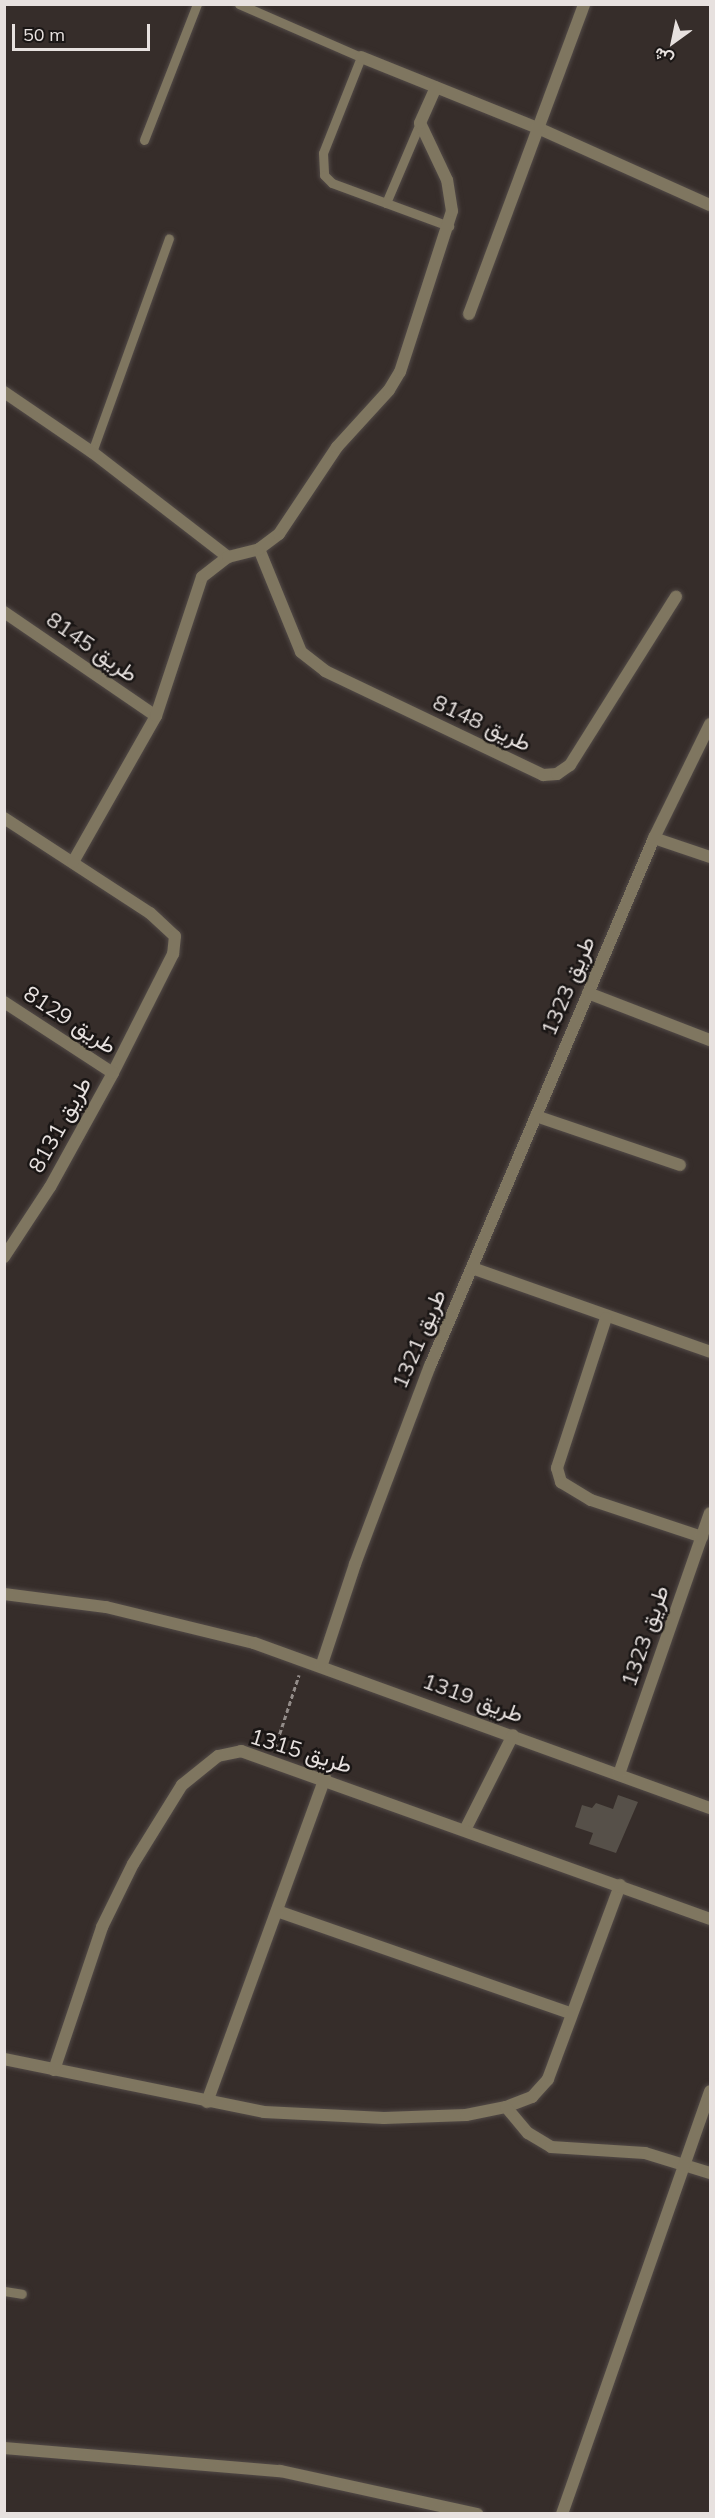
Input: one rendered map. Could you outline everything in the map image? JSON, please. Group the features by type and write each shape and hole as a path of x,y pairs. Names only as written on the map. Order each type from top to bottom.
{"street":[{"path":"469,314 540,129 584,4"},
{"path":"361,57 540,129 711,205"},
{"path":"4,392 92,452 228,557 259,549 279,534 337,447 389,390 407,353 449,226 452,195 420,123 436,87"},
{"name":"طريق 8148","path":"259,549 301,652 325,671 543,774 557,774 570,765 676,597"},
{"name":"طريق 8145","path":"73,862 156,716 197,588 210,568 228,557"},
{"name":"طريق 8145","path":"4,612 156,716"},
{"name":"طريق 1323","path":"472,1268 654,838 711,724"},
{"path":"4,818 73,862"},
{"path":"654,838 711,857"},
{"name":"طريق 8131","path":"4,1257 45,1195 113,1073 172,954 175,936 150,913 73,862"},
{"path":"588,993 711,1040"},
{"name":"طريق 8129","path":"4,1002 113,1073"},
{"path":"536,1116 680,1166"},
{"path":"472,1268 606,1318 711,1352"},
{"name":"طريق 1321","path":"322,1664 391,1464 472,1268"},
{"path":"606,1318 556,1468 561,1482 591,1500 702,1537"},
{"name":"طريق 1323","path":"619,1774 711,1513"},
{"name":"طريق 1319","path":"4,1594 105,1607 219,1634 322,1664 711,1808"},
{"path":"466,1828 513,1735"},
{"name":"طريق 1315","path":"54,2070 116,1895 182,1785 218,1756 241,1751 272,1759 711,1919"},
{"path":"207,2102 325,1778"},
{"path":"4,2059 207,2102 325,2118 466,2115 506,2107 532,2097 548,2079 620,1885"},
{"path":"277,1911 572,2014"},
{"path":"562,2514 711,2091"},
{"path":"506,2107 528,2133 551,2147 645,2153 711,2173"},
{"path":"4,2448 280,2471 477,2514"}],"lane":[{"path":"144,140 197,4"},
{"path":"239,4 361,57 321,164 332,183 449,226"},
{"path":"386,203 420,123"},
{"path":"92,452 168,238"},
{"path":"4,2291 22,2294"}],"path":[{"path":"272,1759 304,1659"}],"building":[{"path":"618,1795 638,1802 616,1853 589,1844 593,1833 575,1827 582,1805 592,1808 596,1803 613,1809"}]}
